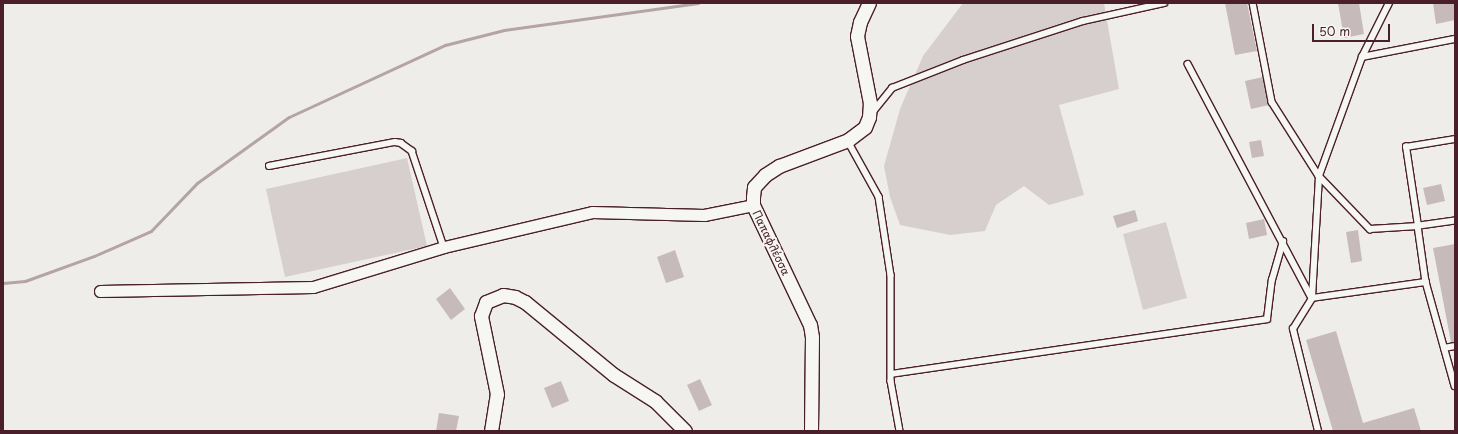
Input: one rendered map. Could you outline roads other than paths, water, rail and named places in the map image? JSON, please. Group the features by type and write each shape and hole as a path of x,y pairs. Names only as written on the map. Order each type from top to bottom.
{"street":[{"path":"869,3 860,22 857,36 870,103 869,118"},
{"name":"Παπαφλέσσα","path":"811,431 812,337 810,326 753,205 754,187 772,170 848,140 865,127 869,118"},
{"path":"100,291 313,287 444,247 592,212 704,215 753,205"},
{"path":"491,431 497,394 480,316 486,302 503,295 515,297 525,302 614,375 655,401 685,431"}],"lane":[{"path":"869,118 892,88 963,60 1083,21 1164,3"},
{"path":"1253,3 1272,102 1319,176 1370,229 1418,226 1455,221"},
{"path":"1318,431 1293,329 1312,298 1319,176 1362,57 1389,3"},
{"path":"1362,57 1455,39"},
{"path":"1188,64 1312,298"},
{"path":"1455,139 1406,147 1426,282 1455,386"},
{"path":"848,140 878,197 891,274 891,374 900,431"},
{"path":"269,166 395,142 406,145 412,151 444,247"},
{"path":"891,374 1267,319 1272,280 1283,242"},
{"path":"1312,298 1426,282"},
{"path":"1444,348 1455,346"}],"waterway":[{"path":"3,283 25,281 94,256 151,231 197,183 289,117 445,45 504,30 698,3"}]}
